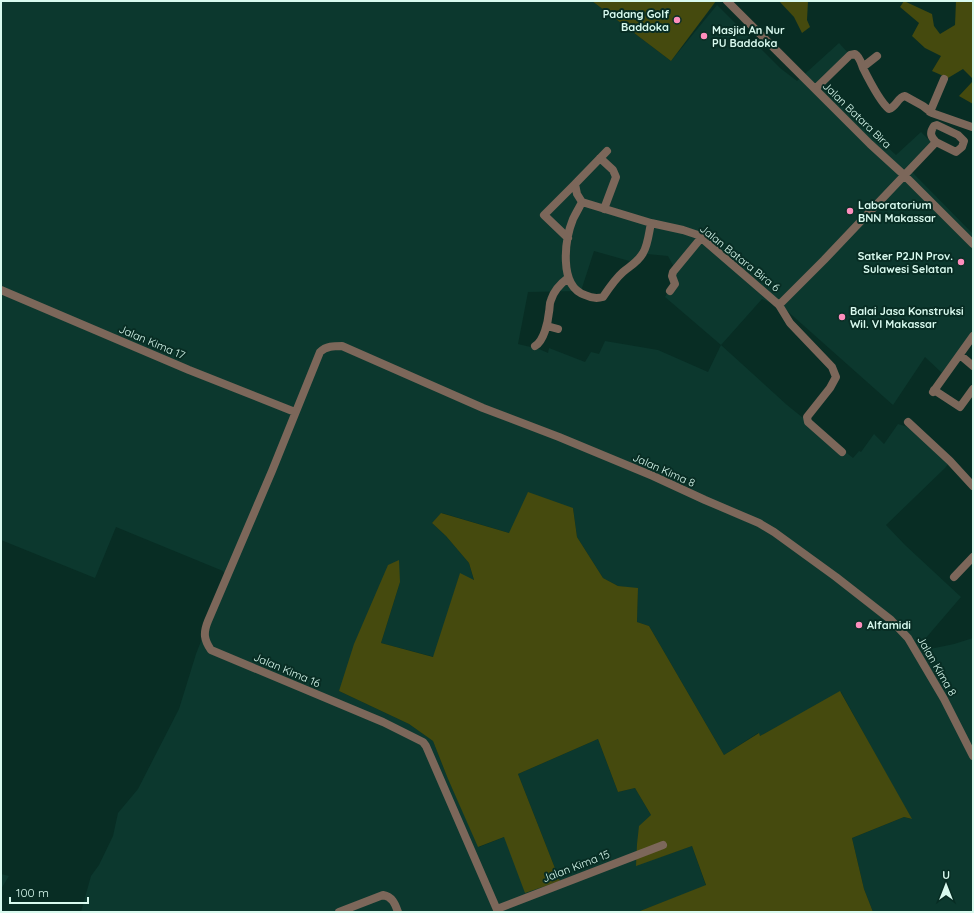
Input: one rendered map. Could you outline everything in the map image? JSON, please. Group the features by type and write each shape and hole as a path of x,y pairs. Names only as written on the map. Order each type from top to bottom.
{"street":[{"name":"Jalan Batara Bira","path":"727,1 870,144 904,175 973,244"},
{"path":"815,89 852,54 857,54 883,104 889,109 892,108 901,97 904,96 912,99 930,112 972,127"},
{"path":"863,67 877,56"},
{"path":"930,112 944,79"},
{"name":"Jalan Batara Bira 6","path":"582,202 651,223 698,235 779,305 936,142"},
{"path":"568,238 544,215 607,151"},
{"path":"600,158 614,172 616,177 604,209"},
{"path":"575,184 577,194 582,202 573,220 568,238 566,266 568,278 577,292 597,299 603,297 616,279 642,256 647,244 651,223"},
{"path":"670,291 675,284 672,276 673,272 701,238"},
{"path":"535,346 540,342 547,326 550,301 557,288 568,278"},
{"name":"Jalan Kima 17","path":"1,290 189,370 295,412"},
{"path":"779,305 790,323 832,367 836,378 807,417 808,422 842,452"},
{"path":"547,326 558,329"},
{"path":"973,336 934,391 960,407 973,389"},
{"name":"Jalan Kima 8","path":"295,412 320,352 329,346 342,346 483,408 559,437 759,523 836,577 892,620 908,638 944,699 973,756"},
{"path":"960,355 973,366"},
{"name":"Jalan Kima 16","path":"295,412 272,471 208,621 204,637 206,643 211,650 382,722 423,742 497,910"},
{"path":"908,422 950,461 973,486"},
{"path":"954,577 973,557"},
{"name":"Jalan Kima 15","path":"497,910 663,845"},
{"path":"339,912 383,895 390,897 394,901 398,912"}],"shaded area":[{"path":"1,1 592,1 671,61 717,5 780,68 797,81 839,43 851,56 823,88 896,155 921,132 935,146 912,172 973,234 973,331 943,374 925,357 893,405 785,309 762,299 721,345 787,405 853,458 859,451 861,452 874,434 884,444 898,424 915,429 950,462 886,525 905,545 961,597 925,639 930,649 973,638 973,912 873,912 864,889 852,838 904,817 911,819 841,692 760,736 758,733 724,755 649,626 637,622 638,589 618,586 603,578 577,537 573,508 509,533 442,513 432,523 446,536 469,563 474,581 460,574 434,657 381,643 400,582 339,691 409,724 433,741 448,779 479,847 504,837 560,881 518,774 598,739 618,792 635,788 651,815 636,865 692,846 706,886 640,912 81,912 91,876 99,865 113,836 118,813 138,789 179,709 196,654 226,577 223,571 116,527 95,578 1,540","holes":["594,251 640,264 647,254 668,256 675,269 674,282 665,297 721,345 708,372 658,350 605,341 599,354 591,352 585,362 549,348 548,353 539,349 518,344 528,292 581,291"]},
{"path":"1,874 9,876 1,889"}],"green space":[{"path":"592,1 716,1 671,61"},
{"path":"779,1 808,1 807,20 810,27 802,33 794,17"},
{"path":"904,1 932,14 934,26 940,34 955,25 956,1 973,1 973,79 963,69 948,78 932,71 941,56 925,48 912,36 919,23 900,7"},
{"path":"973,81 973,104 959,96"},
{"path":"528,492 573,508 577,537 603,578 618,586 638,588 637,622 649,626 724,755 759,733 760,736 840,691 912,819 904,817 852,838 864,889 873,912 640,912 706,885 692,846 636,866 639,826 651,815 635,788 618,792 598,739 518,774 560,881 525,893 504,837 478,847 433,741 409,724 339,691 354,644 388,565 399,560 400,582 381,643 433,657 460,573 474,580 469,563 446,536 432,523 441,513 509,533"}],"place":[{"name":"Padang Golf Baddoka","path":"677,20"},
{"name":"Masjid An Nur PU Baddoka","path":"704,36"},
{"name":"Laboratorium BNN Makassar","path":"850,211"},
{"name":"Satker P2JN Prov. Sulawesi Selatan","path":"961,262"},
{"name":"Balai Jasa Konstruksi Wil. VI Makassar","path":"842,317"},
{"name":"Alfamidi","path":"859,625"}]}
